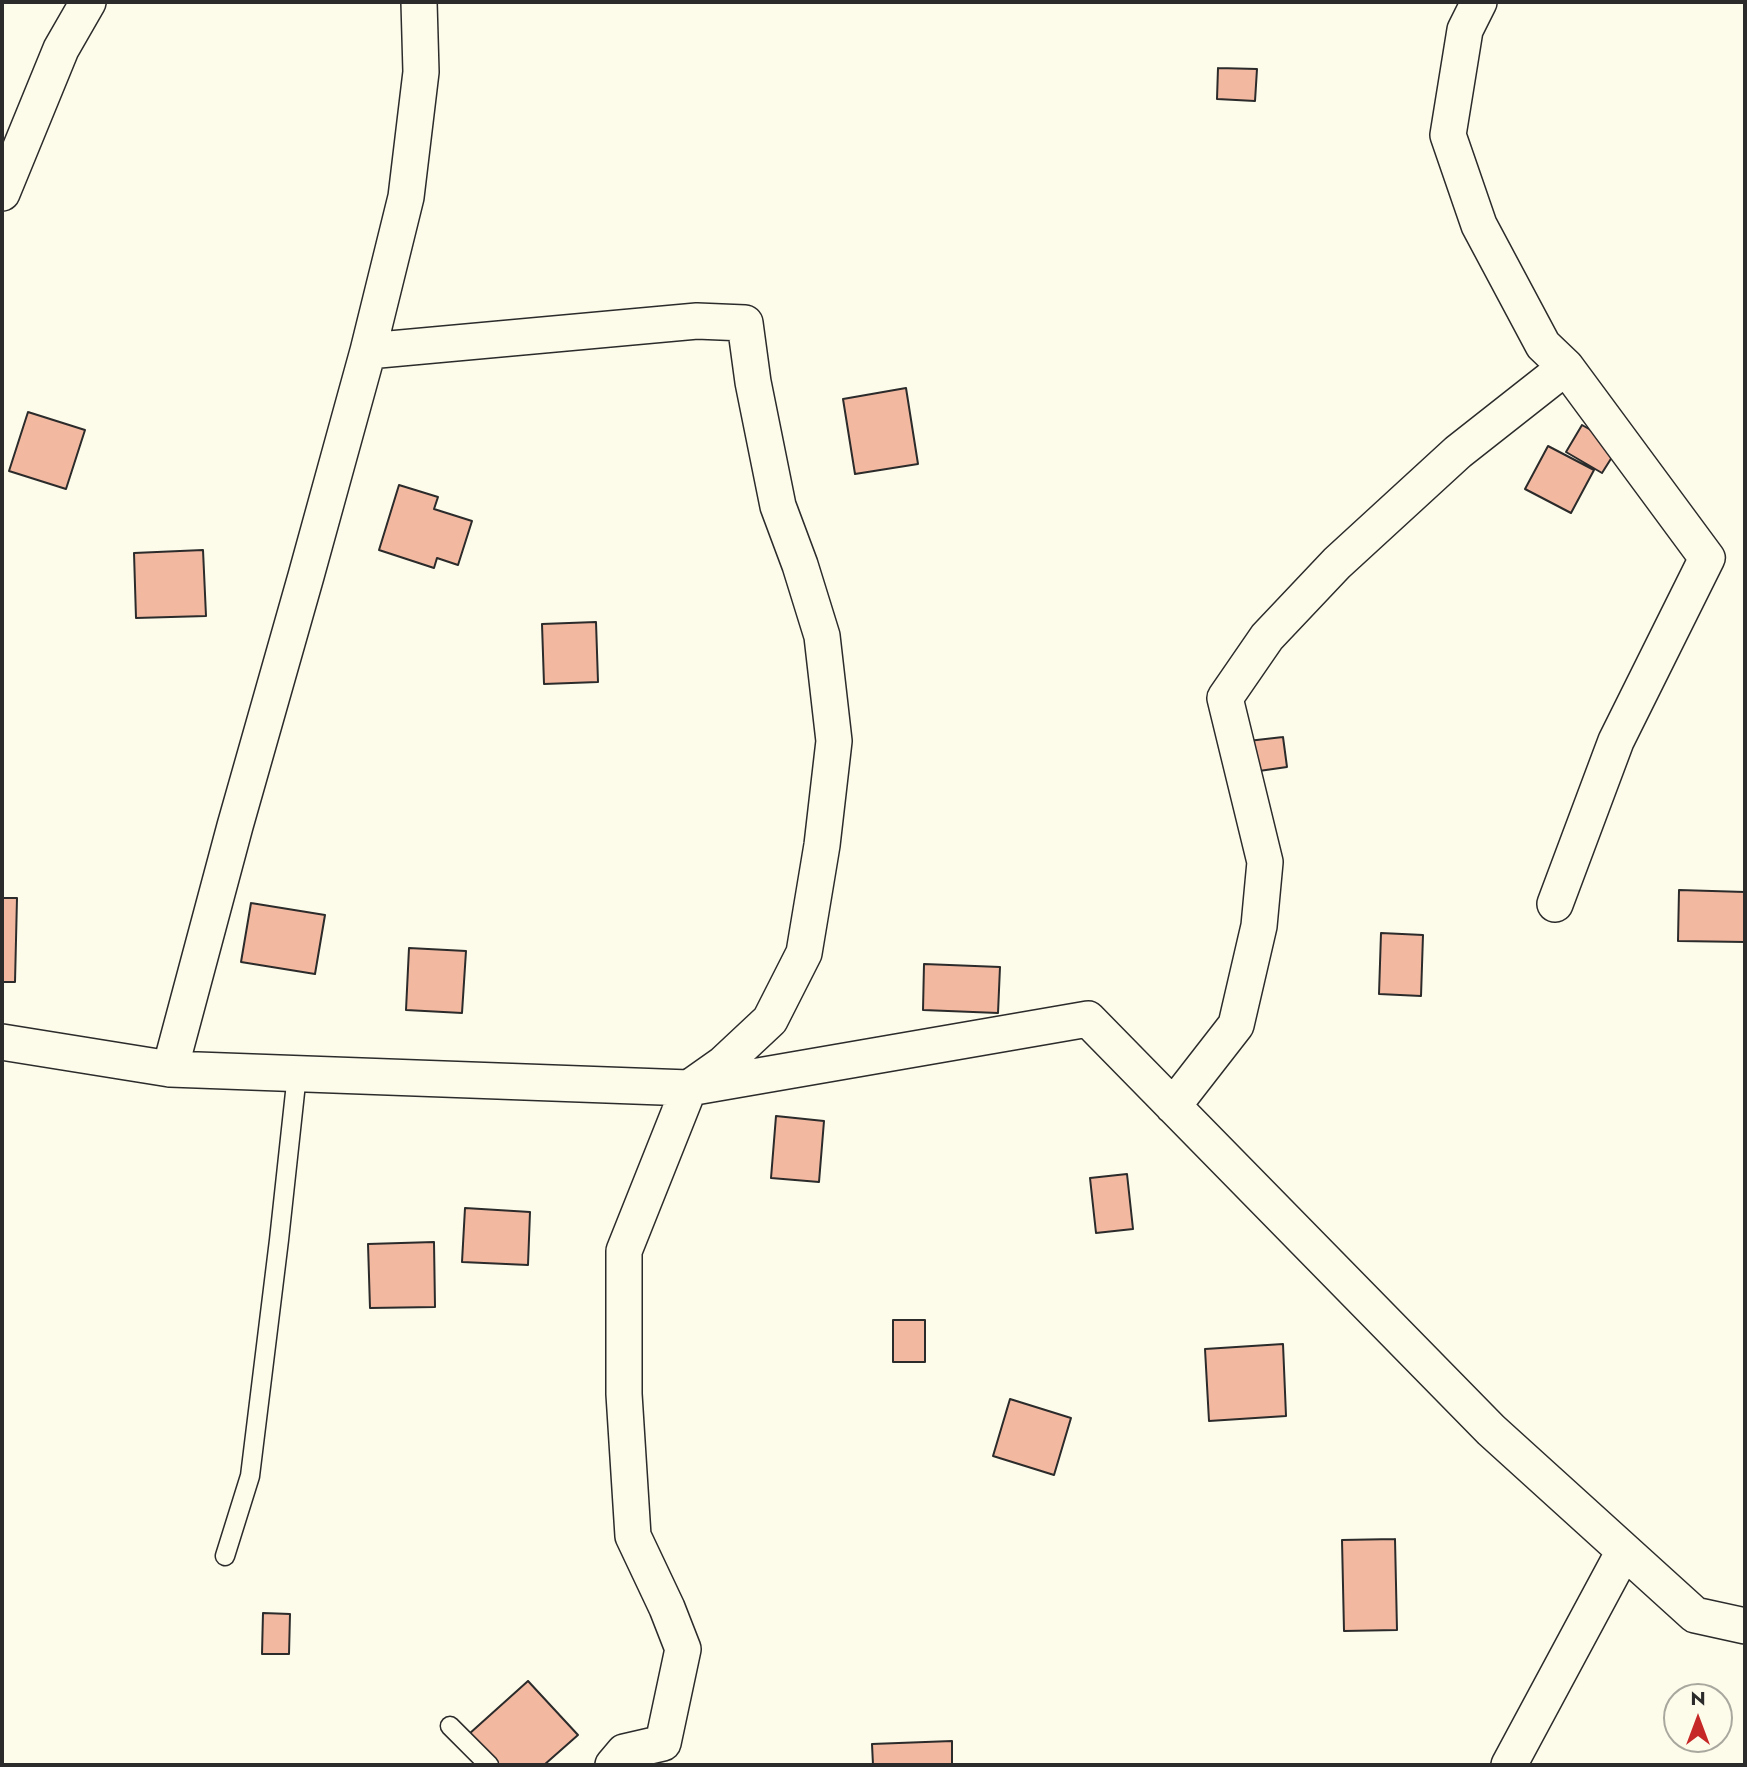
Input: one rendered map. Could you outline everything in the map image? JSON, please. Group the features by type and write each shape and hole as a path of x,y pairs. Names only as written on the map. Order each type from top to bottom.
{"street":[{"path":"2,193 61,49 88,2"},
{"path":"170,1069 235,825 368,351 406,197 421,72 419,2"},
{"path":"1479,2 1465,30 1448,135 1479,225 1543,345 1566,367 1707,558 1616,741 1555,904"},
{"path":"368,351 697,321 745,323 753,382 778,506 822,636 834,741 822,845 804,953 770,1020 723,1064 689,1088 624,1251 624,1394 633,1536 683,1649 663,1743 624,1752 613,1765"},
{"path":"1173,1106 1237,1025 1259,926 1265,862 1225,698 1267,637 1337,563 1458,452 1566,367"},
{"path":"2,1042 170,1069 689,1088 1088,1018 1490,1430 1695,1615 1745,1626"},
{"path":"1509,1765 1624,1551"}],"lane":[{"path":"225,1556 250,1476 297,1073"},
{"path":"450,1726 489,1765"}],"building":[{"path":"1218,68 1257,69 1255,101 1217,99"},
{"path":"906,388 918,464 855,474 843,399"},
{"path":"28,412 85,430 66,489 9,471"},
{"path":"1582,425 1619,446 1602,473 1566,452"},
{"path":"1548,446 1594,470 1571,513 1525,489"},
{"path":"399,485 438,497 434,509 472,521 458,565 437,558 434,568 379,550"},
{"path":"203,550 206,616 136,618 134,553"},
{"path":"596,622 598,682 544,684 542,624"},
{"path":"1283,737 1287,767 1252,772 1248,741"},
{"path":"1679,890 1745,892 1745,942 1678,941"},
{"path":"2,898 17,898 15,982 2,982"},
{"path":"251,903 325,915 315,974 241,962"},
{"path":"1381,933 1423,935 1421,996 1379,994"},
{"path":"409,948 466,951 462,1013 406,1010"},
{"path":"924,964 1000,967 998,1013 923,1010"},
{"path":"776,1116 824,1121 819,1182 771,1178"},
{"path":"1127,1174 1133,1229 1096,1233 1090,1178"},
{"path":"465,1208 530,1212 528,1265 462,1262"},
{"path":"434,1242 435,1307 370,1308 368,1244"},
{"path":"893,1320 925,1320 925,1362 893,1362"},
{"path":"1283,1344 1286,1416 1209,1421 1205,1349"},
{"path":"1010,1399 1071,1418 1054,1475 993,1456"},
{"path":"1395,1539 1397,1630 1344,1631 1342,1540"},
{"path":"263,1613 290,1614 289,1654 262,1654"},
{"path":"528,1681 578,1735 544,1765 498,1765 469,1734"},
{"path":"952,1741 952,1765 873,1765 872,1744"}]}
